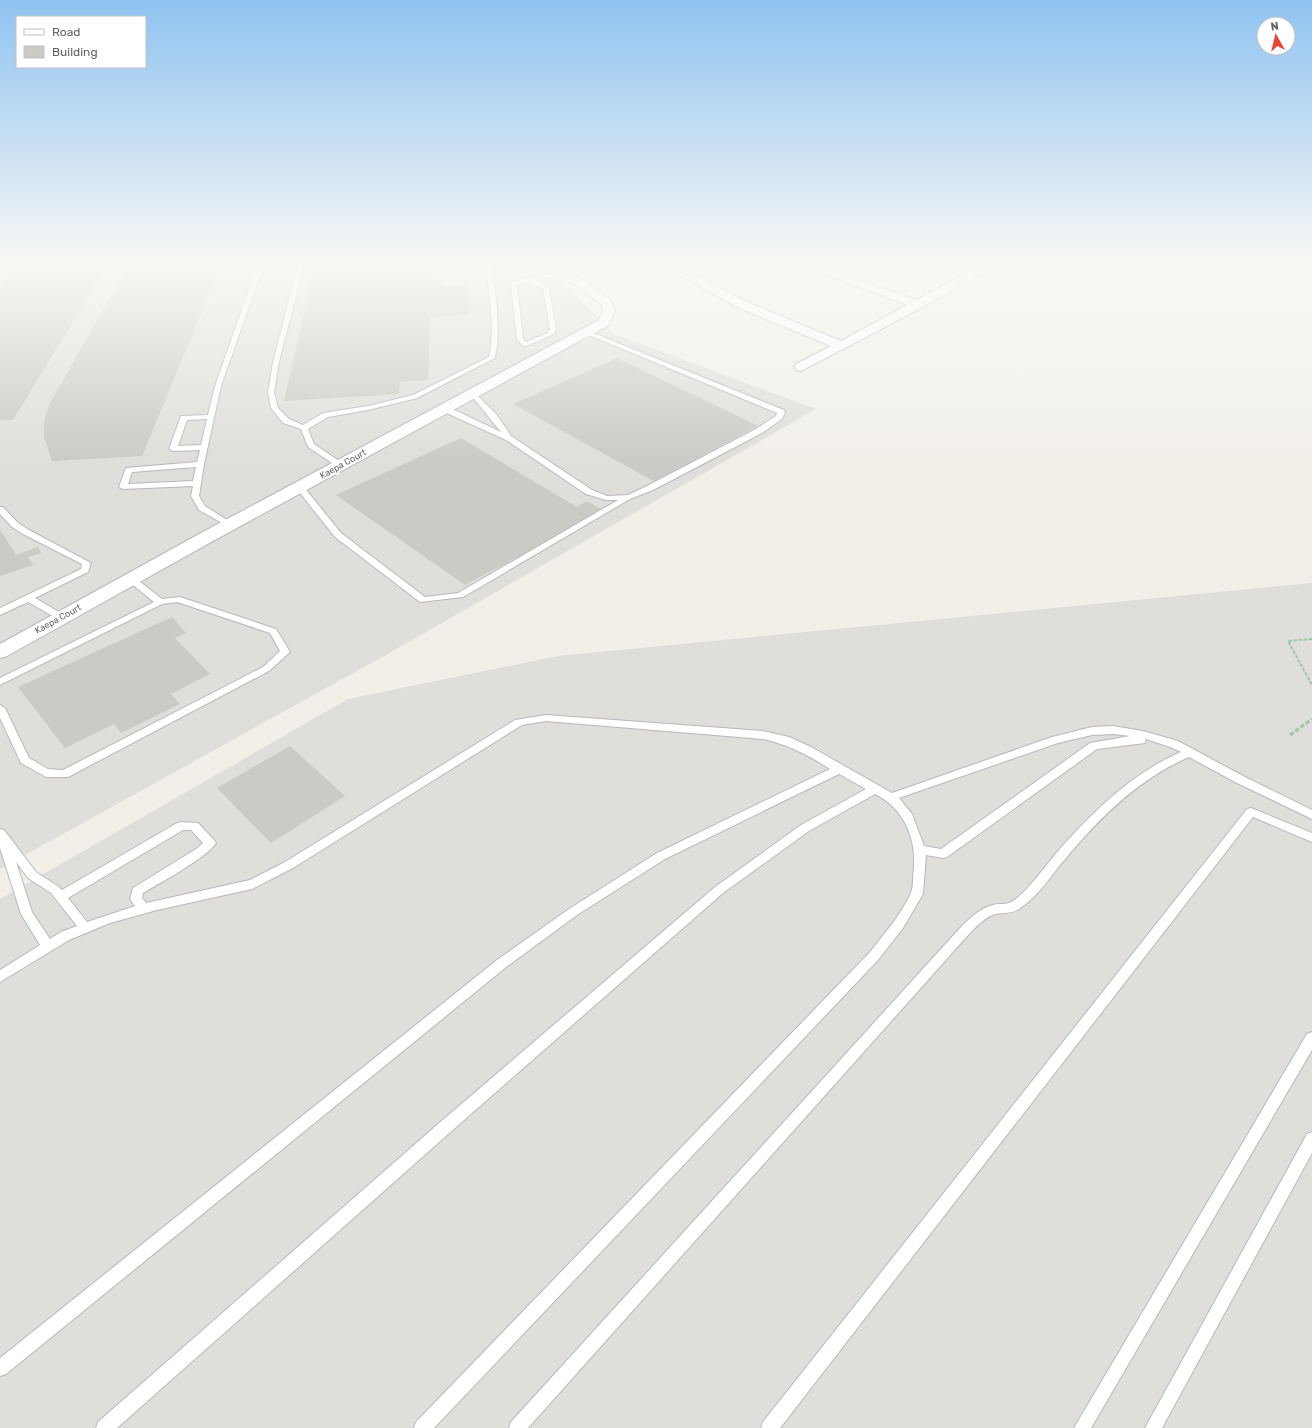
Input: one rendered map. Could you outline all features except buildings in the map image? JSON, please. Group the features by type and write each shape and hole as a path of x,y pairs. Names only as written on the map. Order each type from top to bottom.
{"street":[{"name":"Kaepa Court","path":"0,652 229,525 594,328"},
{"path":"798,328 840,345"},
{"path":"801,367 873,328"}],"lane":[{"path":"229,525 202,508 195,496 200,464 218,386 237,328"},
{"path":"285,328 276,362 271,392 275,408 286,421 304,428 311,445 341,465"},
{"path":"304,428 326,415 368,408 415,397 492,358 495,348 495,328"},
{"path":"519,328 520,339 525,345 551,334 553,328"},
{"path":"300,488 338,535 423,600 460,594 629,497 650,488 759,431 779,417 780,412 586,332"},
{"path":"473,394 494,417 509,438"},
{"path":"445,409 509,438 589,492 606,498 629,497"},
{"path":"204,447 173,449 184,418 211,417"},
{"path":"197,483 122,487 129,470 200,464"},
{"path":"0,509 15,525 26,532 86,563 85,570 0,612"},
{"path":"131,579 160,602"},
{"path":"28,598 61,617"},
{"path":"0,708 25,760 46,773 64,774 266,669 285,652 273,630 177,599 160,602 2,678"},
{"path":"0,977 65,936 108,919 143,909 252,884 289,865 519,722 546,718 763,735 785,740 807,750 891,797 907,814 920,849 920,869 917,894 899,924 874,956 422,1428"},
{"path":"891,797 1056,740 1092,731 1112,730 1143,735 1174,744 1239,779 1312,814"},
{"path":"920,849 943,854 1094,746 1129,740 1161,740"},
{"path":"517,1428 942,955 978,919 992,910 1013,908 1035,886 1076,839 1122,795 1158,767 1174,758 1191,752"},
{"path":"0,1368 501,964 567,916 661,856 839,769"},
{"path":"104,1428 450,1123 719,890 805,828 876,789"},
{"path":"769,1428 1250,812 1312,838"},
{"path":"60,897 180,826 194,826 210,843 200,852 137,891 136,899 143,909"},
{"path":"0,833 32,875 55,890 85,928"},
{"path":"0,833 27,914 48,947"},
{"path":"1082,1428 1312,1038"},
{"path":"1153,1428 1312,1139"}],"path":[{"path":"1312,640 1288,641 1312,685"},
{"path":"1290,736 1312,719"}],"shaded area":[{"path":"0,328 608,328 614,334 816,409 384,656 0,869"},
{"path":"1312,583 1312,1428 0,1428 0,899 348,699 558,656"}]}
